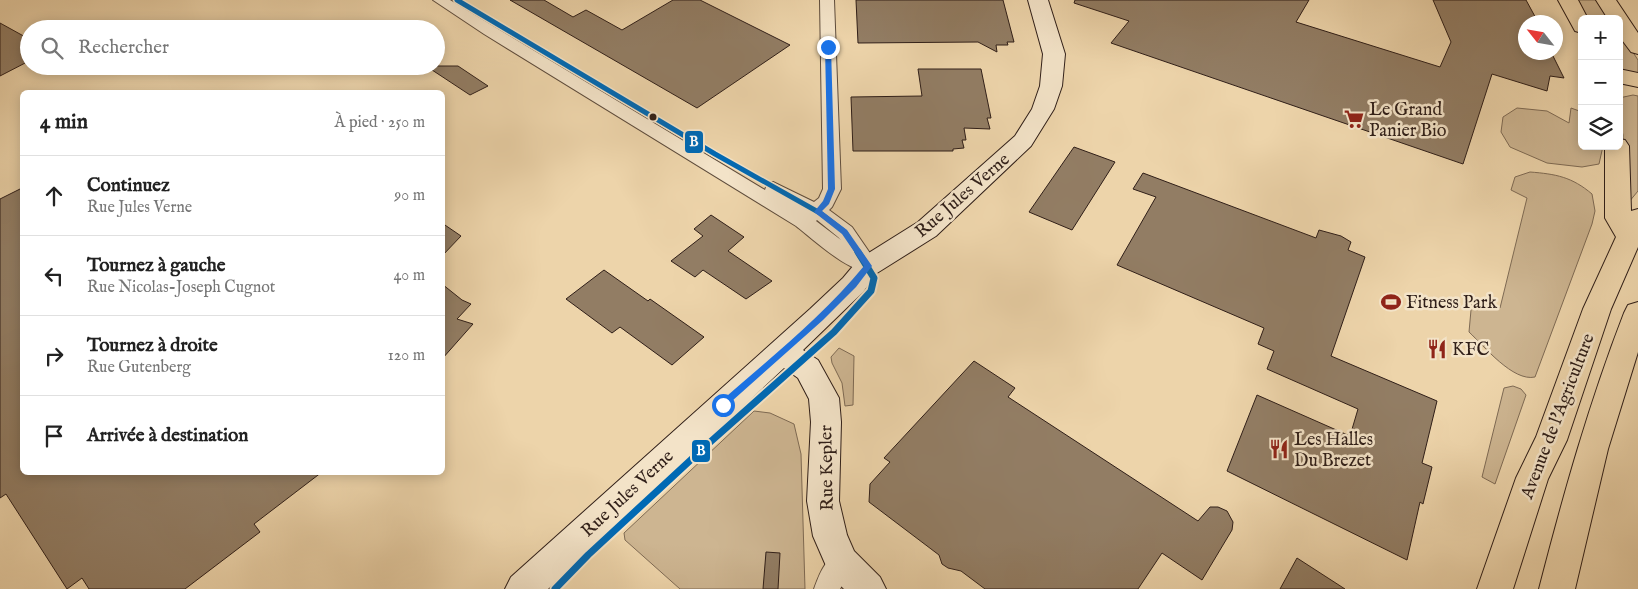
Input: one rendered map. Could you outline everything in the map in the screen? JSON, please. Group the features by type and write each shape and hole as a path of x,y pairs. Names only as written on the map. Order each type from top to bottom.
{"main road":[{"name":"Rue Jules Verne","path":"523,589 783,352 853,285 868,266 927,229 1023,141 1043,109 1051,86 1054,54 1038,0"},
{"path":"1568,0 1578,19"},
{"path":"1606,0 1628,31"},
{"path":"1623,77 1638,80"},
{"path":"1623,91 1638,91"},
{"path":"1617,150 1618,218 1633,227"},
{"name":"Avenue de l'Agriculture","path":"1495,589 1532,478 1551,440 1597,309 1633,227"},
{"path":"1557,589 1574,517 1624,349 1638,313"},
{"name":"Rue Kepler","path":"783,352 808,369 824,398 826,422 823,501 830,536 834,576 868,589"}],"street":[{"path":"440,0 489,31 810,216"},
{"path":"457,0 715,154 810,216 840,250 868,266"},
{"path":"810,216 826,202 832,189 827,0"}],"shaded area":[{"path":"1576,0 1599,0 1608,15 1584,15"},
{"path":"1623,37 1638,60 1638,76 1623,74"},
{"path":"1638,96 1638,191 1624,208 1622,203 1623,97"},
{"path":"1517,108 1547,111 1569,123 1571,108 1578,111 1578,150 1602,150 1599,164 1582,167 1547,163 1510,147 1501,132 1503,117"},
{"path":"1530,172 1563,177 1585,188 1592,194 1595,211 1592,224 1535,377 1526,377 1508,369 1469,332 1472,299 1500,308 1527,198 1511,190 1515,177"},
{"path":"839,348 854,356 853,405 845,406 842,383 832,363 831,357"},
{"path":"1513,386 1521,389 1526,395 1495,484 1482,477 1504,388"},
{"path":"754,411 770,413 794,424 801,454 805,589 680,589 625,540 624,533"}],"building":[{"path":"510,0 544,0 573,17 586,10 622,30 673,0 700,0 790,45 697,108"},
{"path":"856,0 1003,0 1014,42 1007,42 1008,45 996,45 997,52 978,42 858,43"},
{"path":"1075,0 1309,0 1296,22 1440,67 1451,42 1433,0 1526,0 1534,15 1518,15 1518,60 1555,60 1564,78 1550,76 1547,91 1492,74 1463,164 1111,43 1129,21 1074,3"},
{"path":"0,23 20,34 20,66 0,76"},
{"path":"445,66 458,66 488,86 470,95 440,75 445,75"},
{"path":"918,69 981,69 991,118 987,118 990,129 964,128 966,140 962,140 964,148 953,149 953,151 853,151 851,97 922,96"},
{"path":"1074,147 1115,162 1072,230 1029,212"},
{"path":"1143,173 1316,238 1319,230 1341,236 1351,242 1348,250 1365,257 1331,356 1437,401 1422,463 1432,467 1423,504 1420,502 1407,560 1227,471 1257,395 1350,436 1358,409 1267,369 1274,351 1258,344 1264,328 1117,265 1156,197 1133,189"},
{"path":"20,189 20,475 318,475 254,524 260,532 185,589 89,589 82,578 67,589 6,494 0,498 0,199"},
{"path":"711,215 744,237 728,251 772,281 746,299 703,270 695,277 671,261 703,236 694,229"},
{"path":"445,225 461,236 445,253"},
{"path":"604,270 648,301 650,299 704,337 672,365 620,327 612,333 566,299"},
{"path":"445,286 462,300 471,304 457,319 473,324 445,356"},
{"path":"974,361 1015,388 1008,397 1198,521 1210,507 1218,507 1227,511 1233,522 1232,530 1202,580 1162,553 1138,589 985,589 961,571 948,568 942,564 939,555 869,502 870,484 890,462 884,458"},
{"path":"766,552 780,553 778,589 763,589"},
{"path":"1297,558 1345,589 1280,589"}],"transit line":[{"name":"B","path":"457,0 715,154 820,213 845,232 874,278 871,291 834,332 708,444 588,555 555,589"}],"place":[{"name":"Le Grand Panier Bio","path":"1354,119"},
{"name":"Fitness Park","path":"1391,302"},
{"name":"KFC","path":"1437,349"},
{"name":"Les Halles Du Brezet","path":"1279,449"}],"route":[{"path":"723,405 820,317 853,285 868,266 845,232 817,212 826,202 832,189 828,47"}]}
